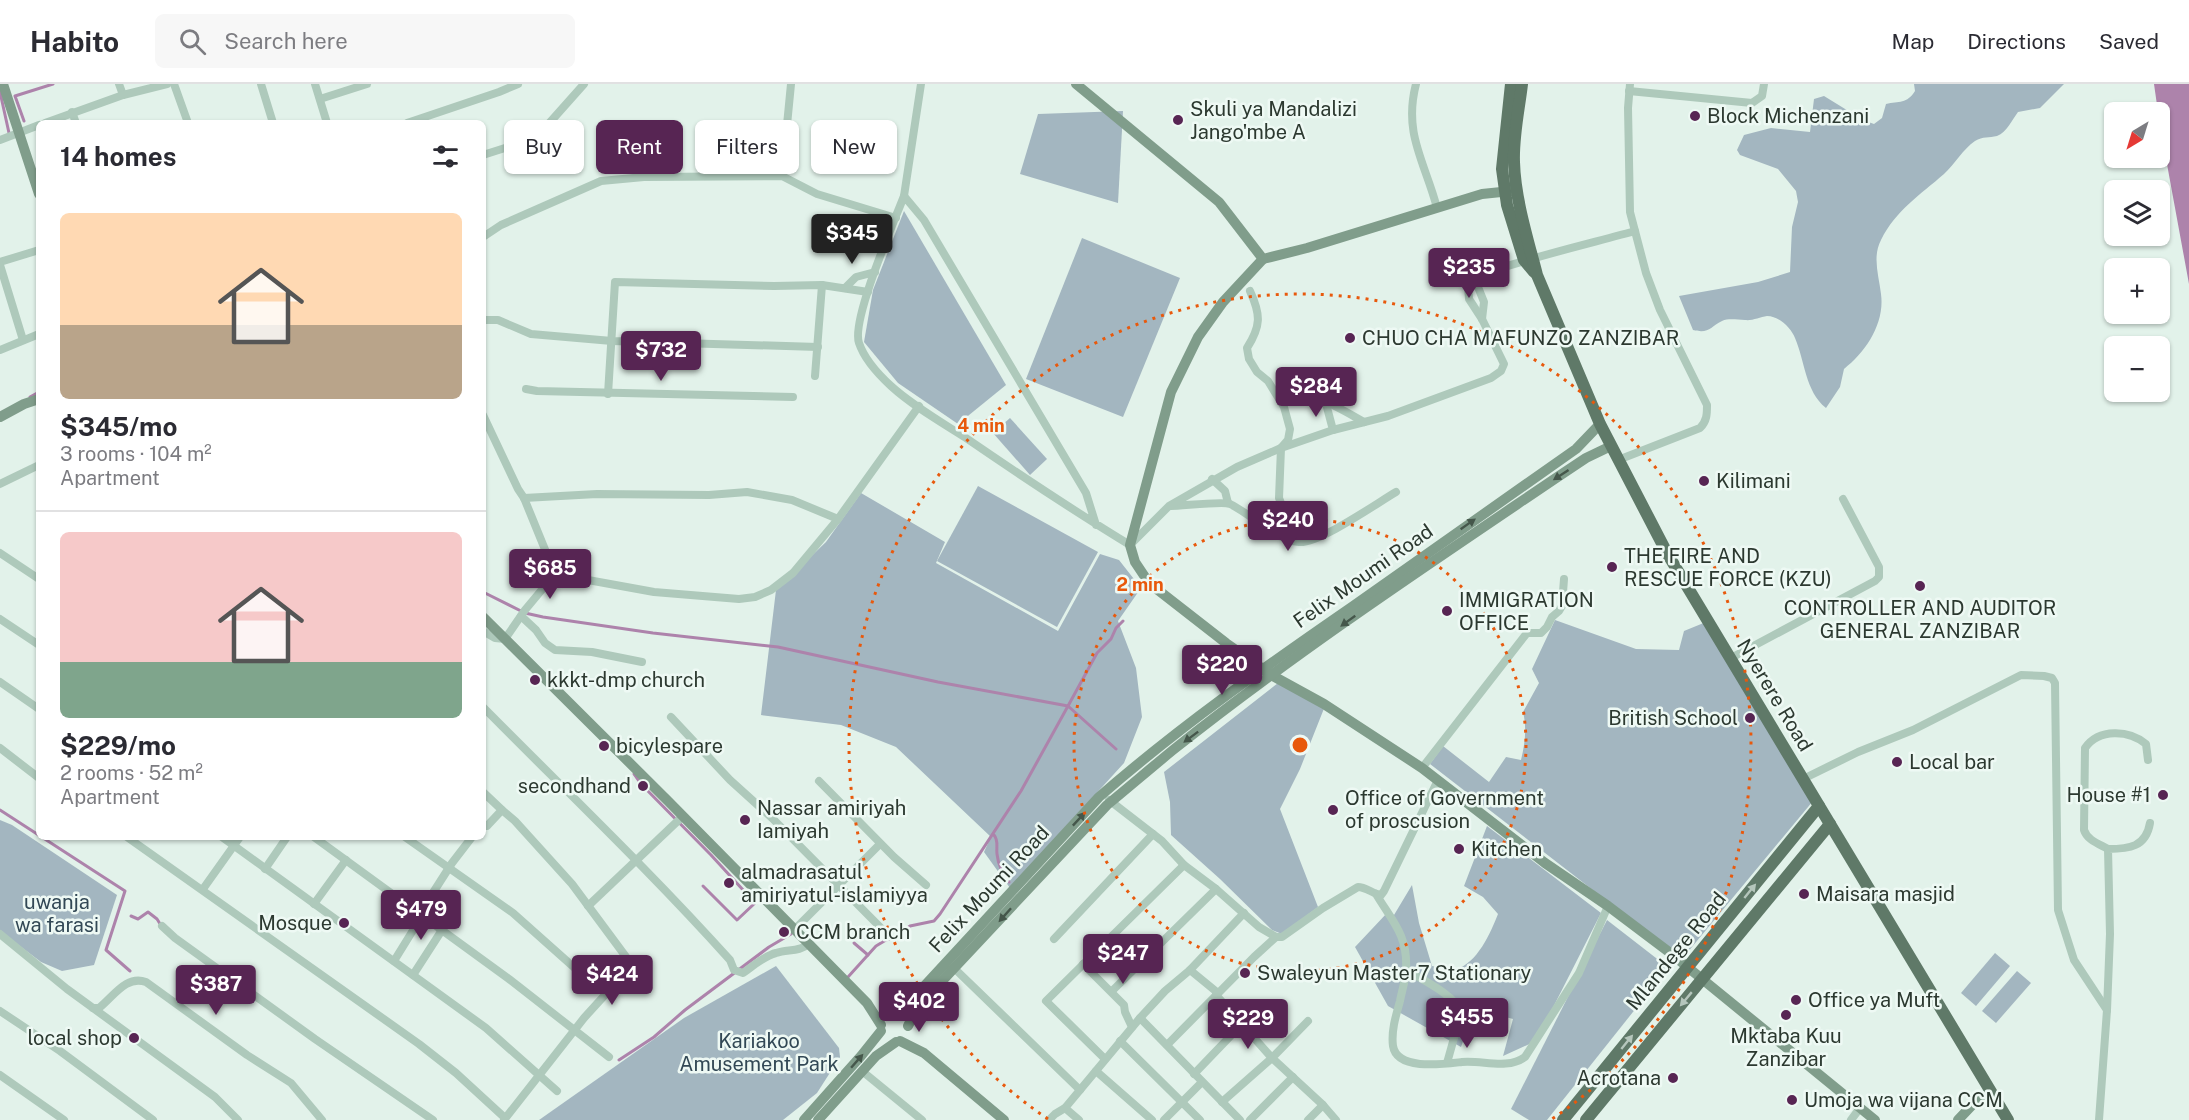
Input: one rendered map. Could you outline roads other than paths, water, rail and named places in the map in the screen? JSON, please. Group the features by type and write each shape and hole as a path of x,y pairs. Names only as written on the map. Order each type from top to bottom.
{"main road":[{"path":"3,84 36,184"},
{"path":"1076,84 1219,202 1263,259"},
{"path":"1511,84 1502,170 1511,191 1528,260"},
{"path":"1511,191 1522,84"},
{"path":"1511,191 1482,194 1307,248 1263,259 1223,302 1198,337 1171,392 1130,545 1135,562 1149,583 1226,643 1262,669 1333,710 1422,768 1545,863 1608,906 1703,979 1875,1120"},
{"name":"Nyerere Road","path":"1528,260 1537,275 1600,424 1667,553 2008,1120"},
{"path":"0,417 36,400"},
{"name":"Felix Moumi Road","path":"1405,575 1576,449 1600,424"},
{"name":"Felix Moumi Road","path":"892,1015 906,1006 982,932 1107,798 1160,745 1262,669 1586,458 1611,446"},
{"name":"Felix Moumi Road","path":"1107,798 1273,676 1384,589"},
{"path":"486,621 867,1003 888,1041 898,1042 924,1053"},
{"name":"Mlandege Road","path":"1563,1120 1819,806"},
{"name":"Mlandege Road","path":"1586,1120 1830,824"},
{"name":"Felix Moumi Road","path":"908,1028 913,1016 926,998 955,969 982,932"},
{"path":"867,1003 905,1019 913,1040 924,1053 1004,1120"},
{"path":"804,1120 861,1056 892,1015"},
{"path":"818,1120 876,1056 906,1037 908,1028"},
{"path":"1958,1120 1975,1102 1994,1096"}],"street":[{"path":"119,84 123,94"},
{"path":"52,120 123,94 166,84"},
{"path":"174,84 187,120"},
{"path":"261,84 272,120"},
{"path":"315,84 326,120"},
{"path":"320,99 367,84"},
{"path":"416,120 518,84"},
{"path":"486,154 536,138 584,84"},
{"path":"782,176 790,84"},
{"path":"921,84 904,196 868,292 858,327 858,342 873,366 892,387 1096,525 1130,545 1170,506 1212,479 1281,448 1333,430 1388,416 1497,375 1504,364 1469,298 1468,286 1474,277 1635,231"},
{"path":"1416,84 1413,95 1413,139 1431,184 1437,208"},
{"path":"1618,460 1700,428 1707,413 1707,405 1660,310 1646,273 1630,212 1629,88 1752,103 1762,96 1764,84"},
{"path":"72,112 75,120"},
{"path":"0,140 36,126"},
{"path":"486,235 501,225 601,181 644,177 782,176 817,194 896,218"},
{"path":"904,196 924,220 1080,482 1096,525"},
{"path":"23,340 0,264 36,251"},
{"path":"845,288 856,277 875,272"},
{"path":"1474,277 1484,302 1482,319"},
{"path":"608,393 615,282 822,285 868,292"},
{"path":"815,376 822,285"},
{"path":"1250,291 1257,307 1257,332 1247,348 1249,359 1257,372 1268,381 1278,395 1290,429 1288,440 1281,448 1279,498 1291,540"},
{"path":"486,320 498,320 531,334 612,341 818,347"},
{"path":"0,350 36,335"},
{"path":"526,388 537,391 793,397"},
{"path":"1278,395 1308,395 1324,400 1364,422"},
{"path":"1324,400 1333,430"},
{"path":"555,574 601,581 647,592 739,599 755,597 771,590 793,573 838,519 919,406"},
{"path":"486,421 524,498 555,574"},
{"path":"0,484 36,466"},
{"path":"1212,479 1225,490 1228,503"},
{"path":"524,498 597,494 709,495 747,492 792,500 838,519"},
{"path":"1170,506 1228,503 1264,526 1299,542 1310,541 1396,492"},
{"path":"1731,658 1879,577 1879,567 1843,500"},
{"path":"1264,526 1281,507"},
{"path":"0,553 36,577"},
{"path":"486,633 495,638 505,639 555,574"},
{"path":"1422,768 1527,633 1540,633 1547,627 1562,606 1564,579"},
{"path":"523,614 545,643 555,650 592,652 642,662"},
{"path":"0,619 36,643"},
{"path":"1803,779 1858,752 1913,730 2021,675 2044,675 2052,678 2055,682 2058,910 2074,960 2107,1010"},
{"path":"0,682 36,707"},
{"path":"486,710 603,829 629,851 635,860 666,889 730,960 737,972 743,973 770,955 800,950 808,944"},
{"path":"671,717 730,780 772,818 882,929"},
{"path":"2148,760 2146,744 2137,737 2110,733 2096,736 2085,748 2084,830 2085,835 2095,842 2108,849 2119,849 2143,842 2148,834 2150,823"},
{"path":"0,748 36,776"},
{"path":"1107,798 1153,834 1185,865 1259,927 1276,937 1282,937 1358,887 1381,895 1388,886 1438,780"},
{"path":"819,781 880,844 926,885"},
{"path":"131,840 418,1044 456,1073 504,1119 606,993 635,969 588,906 530,837 486,795"},
{"path":"486,826 502,810"},
{"path":"588,906 683,816"},
{"path":"1054,939 1153,834"},
{"path":"226,840 486,1028 557,1092"},
{"path":"203,890 238,840"},
{"path":"265,869 285,840"},
{"path":"318,840 420,913 609,1057"},
{"path":"409,840 513,914 606,993"},
{"path":"394,961 420,919 420,913 470,840"},
{"path":"794,930 880,844"},
{"path":"2099,1120 2110,934 2108,849"},
{"path":"314,904 346,860"},
{"path":"1105,1059 1046,1001 1185,865"},
{"path":"1112,991 1216,889"},
{"path":"1376,894 1401,934 1406,970 1395,1023 1393,1046 1397,1056 1404,1061 1416,1063 1470,1061 1506,1064 1517,1063 1525,1057 1579,973 1608,906"},
{"path":"1049,1120 1065,1108 1165,991 1190,970 1244,913"},
{"path":"162,926 175,938 286,1018 433,1120"},
{"path":"413,975 442,930"},
{"path":"0,934 93,1008 196,1083 226,1107 236,1119"},
{"path":"1167,1045 1276,937"},
{"path":"1083,964 1124,1005 1132,1027"},
{"path":"955,969 1080,1090"},
{"path":"1190,970 1217,994 1272,1058 1336,1120"},
{"path":"1406,970 1451,998 1460,1008 1461,1013 1447,1063"},
{"path":"93,1008 99,1008 130,981 138,979 146,982 291,1083 318,1119"},
{"path":"0,1011 60,1051 153,1120"},
{"path":"1140,1018 1240,1120"},
{"path":"1222,1102 1272,1058 1308,1021"},
{"path":"1194,1074 1242,1024"},
{"path":"1120,1041 1200,1120"},
{"path":"862,1071 922,1120"},
{"path":"1096,1071 1152,1120"},
{"path":"0,1075 64,1120"},
{"path":"1250,1120 1293,1077"},
{"path":"1164,1120 1202,1082"},
{"path":"1308,1120 1323,1105"},
{"path":"1065,1108 1079,1120"},
{"path":"1851,1120 1860,1108"}],"waterway":[{"path":"24,121 15,96 53,84"},
{"path":"0,92 9,133"},
{"path":"30,397 36,394"},
{"path":"486,594 525,613 543,617 653,633 778,647 938,682 1068,706 1097,653 1111,639 1116,628 1123,621"},
{"path":"848,977 876,946 897,936 910,926 934,921 940,914 1021,791 1068,706 1116,749"},
{"path":"634,774 755,903 737,920 703,886"},
{"path":"0,810 36,833"},
{"path":"994,835 997,842 998,862 1009,882"},
{"path":"46,840 125,891 106,950 130,971"},
{"path":"131,916 138,919 148,912 157,919 162,927"},
{"path":"619,1060 654,1037 685,1010 769,947 791,934"},
{"path":"854,943 868,955"}],"place":[{"name":"Block Michenzani","path":"1695,116"},
{"name":"Skuli ya Mandalizi Jango'mbe A","path":"1178,120"},
{"name":"CHUO CHA MAFUNZO ZANZIBAR","path":"1350,338"},
{"name":"Kilimani","path":"1704,481"},
{"name":"THE FIRE AND RESCUE FORCE (KZU)","path":"1612,567"},
{"name":"CONTROLLER AND AUDITOR GENERAL ZANZIBAR","path":"1920,586"},
{"name":"IMMIGRATION OFFICE","path":"1447,611"},
{"name":"kkkt-dmp church","path":"535,680"},
{"name":"British School","path":"1750,718"},
{"name":"bicylespare","path":"604,746"},
{"name":"Local bar","path":"1897,762"},
{"name":"secondhand","path":"643,786"},
{"name":"House #1","path":"2163,795"},
{"name":"Office of Government of proscusion","path":"1333,810"},
{"name":"Nassar amiriyah Iamiyah","path":"745,820"},
{"name":"Kitchen","path":"1459,849"},
{"name":"almadrasatul amiriyatul-islamiyya","path":"729,883"},
{"name":"Maisara masjid","path":"1804,894"},
{"name":"Mosque","path":"344,923"},
{"name":"CCM branch","path":"784,932"},
{"name":"Swaleyun Master7 Stationary","path":"1245,973"},
{"name":"Office ya Muft","path":"1796,1000"},
{"name":"Mktaba Kuu Zanzibar","path":"1786,1015"},
{"name":"local shop","path":"134,1038"},
{"name":"Acrotana","path":"1673,1078"},
{"name":"Umoja wa vijana CCM","path":"1792,1100"}],"park label":[{"name":"uwanja wa farasi","path":"57,914"},
{"name":"Kariakoo Amusement Park","path":"759,1052"}]}
